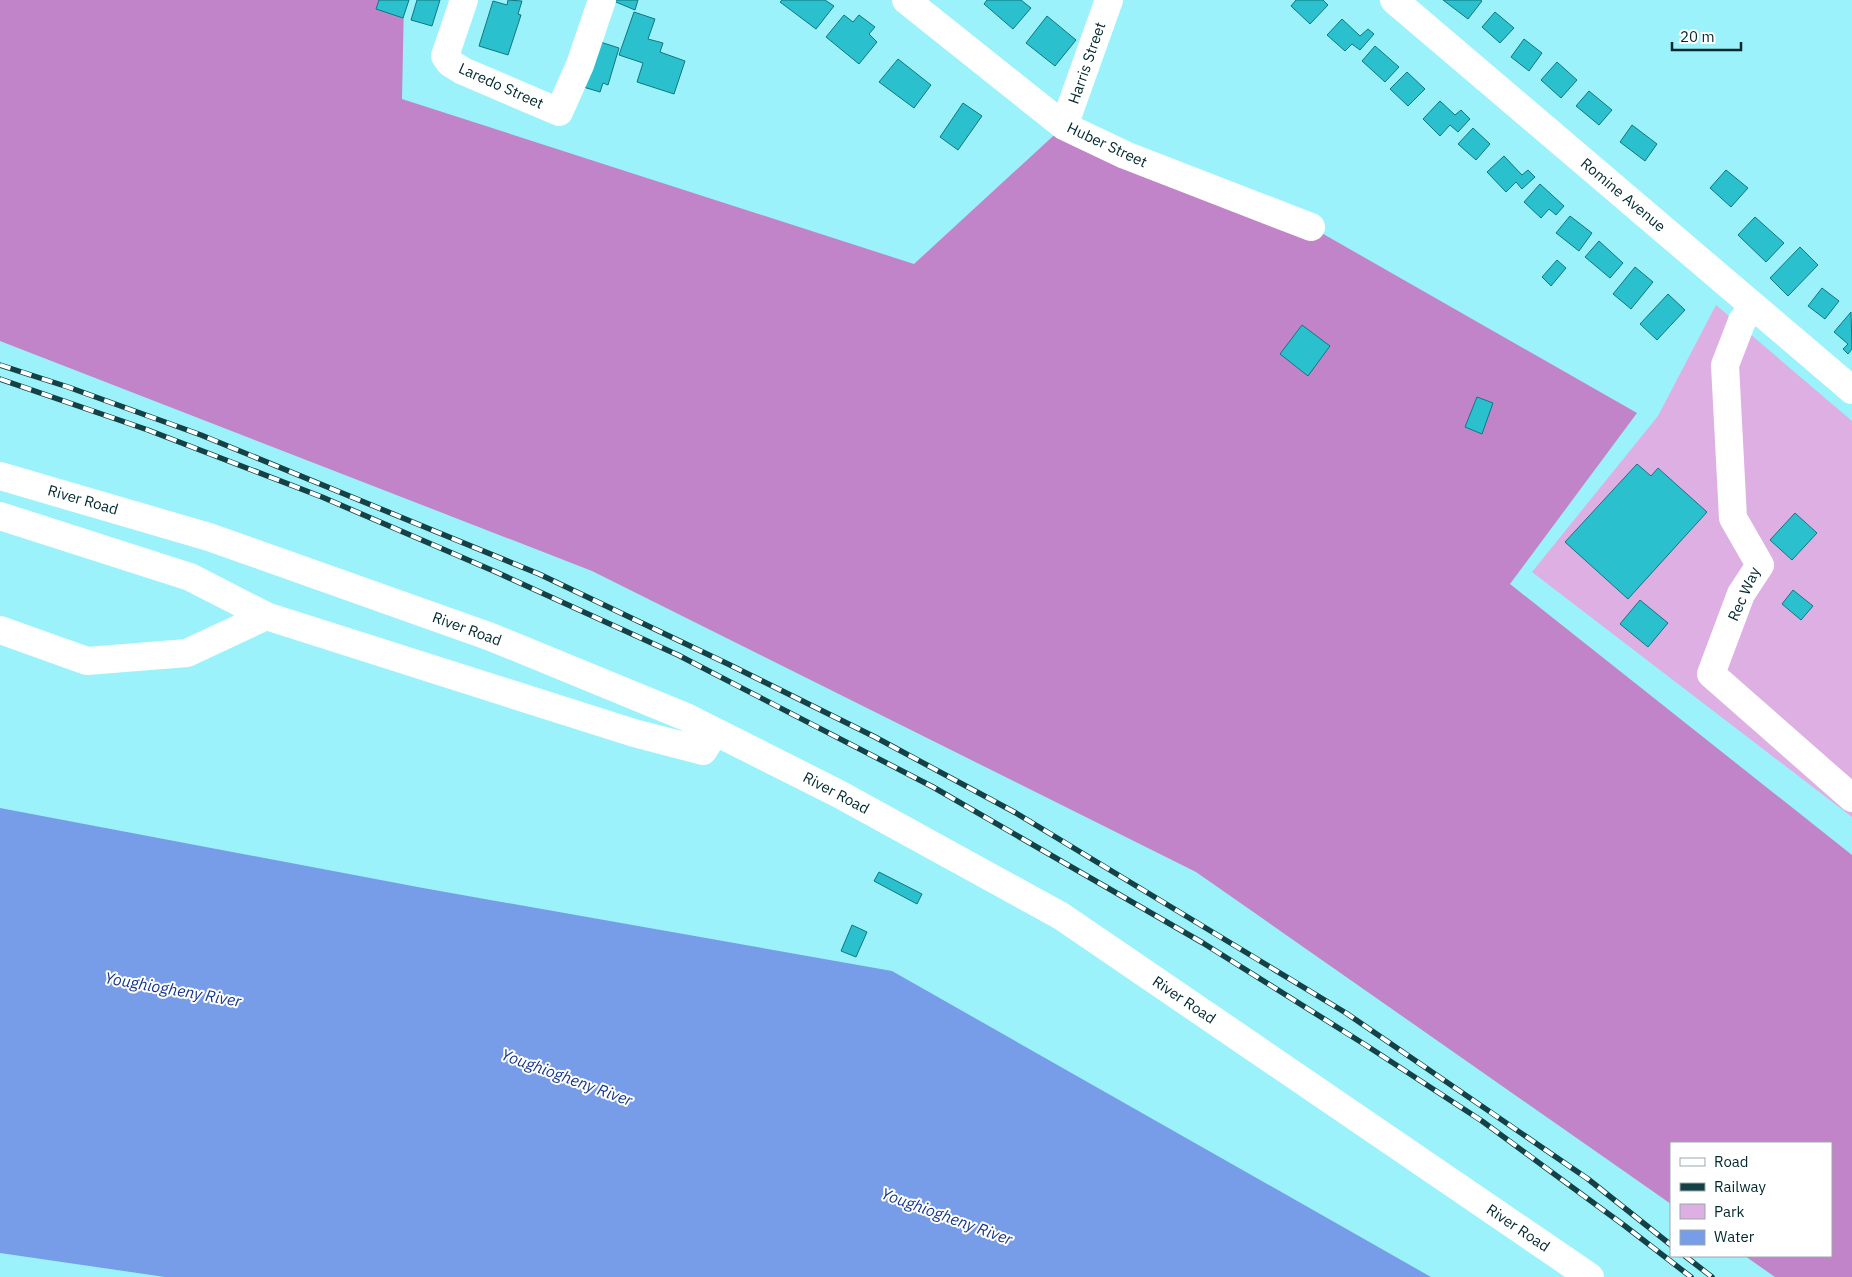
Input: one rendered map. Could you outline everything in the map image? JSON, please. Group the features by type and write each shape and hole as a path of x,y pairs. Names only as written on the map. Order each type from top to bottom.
{"street":[{"name":"Laredo Street","path":"464,0 445,56 450,63 463,72 559,112 580,65 602,0"},
{"name":"Huber Street","path":"906,0 1064,126 1125,156 1311,227"},
{"name":"Harris Street","path":"1064,126 1109,0"},
{"name":"Romine Avenue","path":"1394,0 1852,390"},
{"name":"Rec Way","path":"1753,306 1742,320 1725,365 1734,518 1760,565 1741,594 1712,674 1852,798"},
{"name":"River Road","path":"0,476 209,537 491,637 686,717 839,794 1061,916 1590,1277"},
{"path":"0,516 190,578 266,616 634,733 703,751 715,732"},
{"path":"0,630 87,661 187,653 266,616"}],"green space":[{"path":"1716,305 1852,421 1852,817 1532,572 1658,416"}],"shaded area":[{"path":"0,0 404,0 402,99 914,264 1064,126 1311,227 1637,413 1510,584 1852,855 1852,1277 1775,1277 1746,1257 1832,1257 1832,1142 1670,1142 1670,1203 1196,872 592,571 0,341"}],"water":[{"name":"Youghiogheny River","path":"0,808 423,888 892,971 1431,1277 165,1277 0,1253"}],"building":[{"path":"379,0 409,0 403,18 376,9"},
{"path":"417,0 440,0 432,26 411,20"},
{"path":"508,0 522,1 518,14 521,15 508,55 479,46 493,1 507,5"},
{"path":"611,0 638,0 635,10"},
{"path":"782,0 825,0 834,6 816,29 780,2"},
{"path":"987,0 1021,0 1031,8 1013,29 984,4"},
{"path":"1296,0 1323,0 1328,5 1310,24 1291,6"},
{"path":"1443,0 1480,0 1482,1 1468,19"},
{"path":"634,12 655,19 648,39 663,43 660,52 685,61 674,94 637,82 643,63 619,55"},
{"path":"1495,12 1514,28 1500,43 1482,27"},
{"path":"844,15 853,22 859,15 875,27 869,34 877,42 859,64 826,37"},
{"path":"1047,16 1076,40 1055,66 1026,43"},
{"path":"1342,19 1360,36 1368,29 1374,34 1360,50 1352,44 1345,51 1327,35"},
{"path":"591,39 619,48 608,85 603,83 600,92 580,86"},
{"path":"1524,39 1542,53 1529,71 1511,57"},
{"path":"1375,46 1399,67 1385,82 1362,61"},
{"path":"898,59 931,85 914,108 879,82"},
{"path":"1557,62 1577,80 1561,98 1541,80"},
{"path":"1407,72 1425,89 1408,106 1390,89"},
{"path":"1589,91 1612,110 1599,125 1576,106"},
{"path":"1440,101 1455,115 1461,110 1470,119 1458,132 1450,125 1440,136 1423,119"},
{"path":"963,103 982,116 958,150 940,137"},
{"path":"1632,125 1657,144 1645,161 1620,142"},
{"path":"1473,128 1490,144 1476,160 1458,144"},
{"path":"1504,156 1522,175 1528,170 1535,177 1522,189 1516,182 1506,192 1487,172"},
{"path":"1726,170 1748,188 1731,207 1710,188"},
{"path":"1540,184 1564,206 1556,215 1549,209 1541,218 1524,202"},
{"path":"1570,216 1592,233 1579,251 1556,233"},
{"path":"1755,217 1784,243 1766,262 1738,235"},
{"path":"1599,241 1623,263 1610,278 1585,257"},
{"path":"1800,247 1818,265 1788,296 1770,278"},
{"path":"1557,260 1566,268 1551,286 1542,277"},
{"path":"1635,267 1653,282 1631,309 1613,294"},
{"path":"1822,288 1839,301 1825,319 1808,306"},
{"path":"1668,294 1685,310 1657,340 1640,324"},
{"path":"1851,312 1852,349 1848,354 1843,349 1848,344 1834,332"},
{"path":"1302,325 1330,346 1308,376 1280,354"},
{"path":"1477,397 1493,403 1482,434 1465,427"},
{"path":"1637,464 1651,476 1658,468 1707,512 1628,599 1565,542"},
{"path":"1795,513 1817,533 1792,560 1770,540"},
{"path":"1793,590 1813,606 1801,620 1782,604"},
{"path":"1640,600 1668,623 1648,647 1620,624"},
{"path":"879,872 922,894 917,904 874,881"},
{"path":"852,925 867,932 856,957 841,951"}],"railway":[{"path":"0,365 68,387 201,435 539,574 728,664 875,737 1016,813 1346,1013 1588,1179 1670,1244"},
{"path":"0,379 148,430 322,497 496,572 678,655 933,787 1203,943 1364,1044 1482,1121 1691,1277"},
{"path":"1686,1257 1712,1277"}]}
